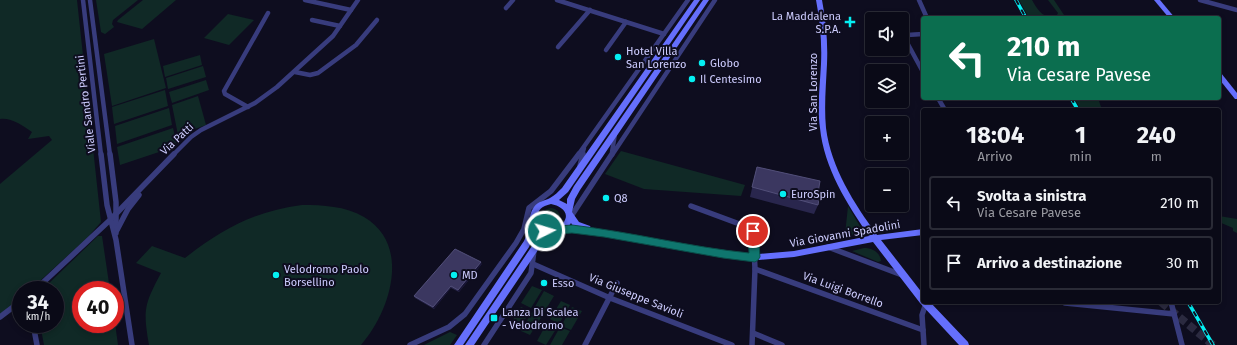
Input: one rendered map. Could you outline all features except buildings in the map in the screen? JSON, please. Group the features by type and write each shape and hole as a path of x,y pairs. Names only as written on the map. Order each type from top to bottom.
{"street":[{"name":"Viale Sandro Pertini","path":"83,0 107,206 116,240"},
{"name":"Viale Sandro Pertini","path":"90,0 116,202 116,240"},
{"path":"305,0 351,10"},
{"name":"Via Patti","path":"45,281 110,220 195,133 267,95 295,72 328,41 358,0"},
{"path":"506,8 513,0"},
{"path":"557,0 568,1 590,10 664,34"},
{"path":"410,345 454,324 465,314 520,238 529,208 556,185 688,0"},
{"path":"458,345 526,245 532,233 537,209 563,192 697,0"},
{"path":"570,215 570,203 575,192 706,0"},
{"path":"469,345 535,248 544,238 567,224 570,215 715,0"},
{"name":"Via San Lorenzo","path":"819,0 823,23 823,128 826,149 840,180 875,238 921,297"},
{"path":"919,0 926,16"},
{"path":"1157,0 1170,16"},
{"path":"1200,0 1237,10"},
{"path":"558,47 590,10"},
{"path":"248,106 225,94 224,91 268,13"},
{"path":"312,20 340,26"},
{"path":"295,72 310,75 318,73 356,45 377,20"},
{"path":"606,50 626,22"},
{"path":"921,34 907,35 904,37 921,68"},
{"path":"1221,77 1237,97"},
{"path":"610,156 615,132"},
{"path":"577,173 581,164 586,143"},
{"path":"132,345 116,240 119,224 128,209 170,159"},
{"path":"549,202 562,204 570,215"},
{"path":"691,206 753,229 755,269 752,345"},
{"name":"Via Giovanni Spadolini","path":"570,215 578,225 604,233"},
{"path":"534,220 541,230 555,231"},
{"name":"Via Giovanni Spadolini","path":"555,231 572,229 604,233 723,254 755,257 782,256 875,238 921,232"},
{"path":"484,345 529,276 533,264 535,248"},
{"path":"828,248 902,274"},
{"name":"Via Giuseppe Savioli","path":"533,264 610,298 732,345"},
{"name":"Via Luigi Borrello","path":"755,269 923,330"},
{"path":"585,345 610,298 616,283"},
{"path":"480,294 490,298"},
{"path":"924,345 922,315 925,304"},
{"name":"Via San Lorenzo","path":"927,304 965,345"},
{"path":"1075,304 1174,314"},
{"path":"1172,304 1182,345"},
{"path":"0,317 12,308"},
{"path":"35,333 37,345"},
{"path":"753,333 782,345"}],"green space":[{"path":"0,0 77,0 101,222 88,237 40,281 12,281 12,305 0,314 0,184 52,140 49,136 28,139 32,132 8,119 0,119"},
{"path":"96,0 138,0 113,20 112,24 114,27 105,34 101,32"},
{"path":"143,0 176,0 142,29 117,22 118,20"},
{"path":"1019,0 1032,0 1039,11 1045,16 1028,16"},
{"path":"1048,0 1054,0 1065,16 1055,16 1058,13"},
{"path":"228,14 254,20 229,45 204,38"},
{"path":"154,39 166,88 112,106 104,54"},
{"path":"200,55 202,65 165,77 163,66"},
{"path":"203,66 206,77 168,89 166,78"},
{"path":"206,80 209,90 172,103 169,92"},
{"path":"165,90 168,106 114,124 112,107"},
{"path":"198,96 206,125 178,135 172,105"},
{"path":"1075,100 1099,100 1101,108 1080,108"},
{"path":"169,108 172,125 117,144 115,126"},
{"path":"173,128 177,146 120,165 117,147"},
{"path":"621,151 745,185 741,196 644,189 605,174"},
{"name":"Velodromo Paolo Borsellino","path":"302,205 342,208 357,213 379,229 388,244 392,261 391,279 387,297 380,315 361,345 149,345 146,323 146,308 151,293 161,273 136,263 152,246 185,258 212,238 240,223 269,212"},
{"path":"848,206 864,233 839,238 837,234 845,235"},
{"path":"551,208 558,210 560,217 558,224 551,226 544,224 542,217 544,210"},
{"path":"1221,216 1237,219 1237,233 1233,231 1233,228 1221,223"},
{"path":"98,236 102,236 109,281 72,281 72,333 116,333 118,345 44,345 42,333 64,333 64,281 51,281"},
{"path":"864,248 875,251 879,255 881,261 878,262 852,251"},
{"path":"532,286 542,290 531,308 521,303"},
{"path":"544,291 554,296 543,314 533,310"},
{"path":"561,301 570,305 559,324 550,319"},
{"path":"521,307 530,311 519,330 509,326"},
{"path":"572,307 582,311 571,330 561,326"},
{"path":"532,312 542,316 530,335 521,331"},
{"path":"548,321 558,326 546,345 537,341"},
{"path":"560,327 570,331 562,345 550,345"},
{"path":"450,332 457,335 450,345 424,345"}],"tunnel":[{"path":"1163,304 1213,345"}],"railway":[{"path":"1016,0 1025,16"},
{"path":"1072,100 1077,108"},
{"path":"1189,304 1213,345"}],"place":[{"name":"La Maddalena S.P.A.","path":"850,22"},
{"name":"Hotel Villa San Lorenzo","path":"618,57"},
{"name":"Globo","path":"702,63"},
{"name":"Il Centesimo","path":"692,79"},
{"name":"EuroSpin","path":"783,194"},
{"name":"Q8","path":"606,198"},
{"name":"Velodromo Paolo Borsellino","path":"276,275"},
{"name":"MD","path":"454,275"},
{"name":"Esso","path":"544,283"},
{"name":"Lanza Di Scalea - Velodromo","path":"494,318"}],"route":[{"path":"545,231 552,232 572,229 604,233 734,256 755,257 753,231"}]}
